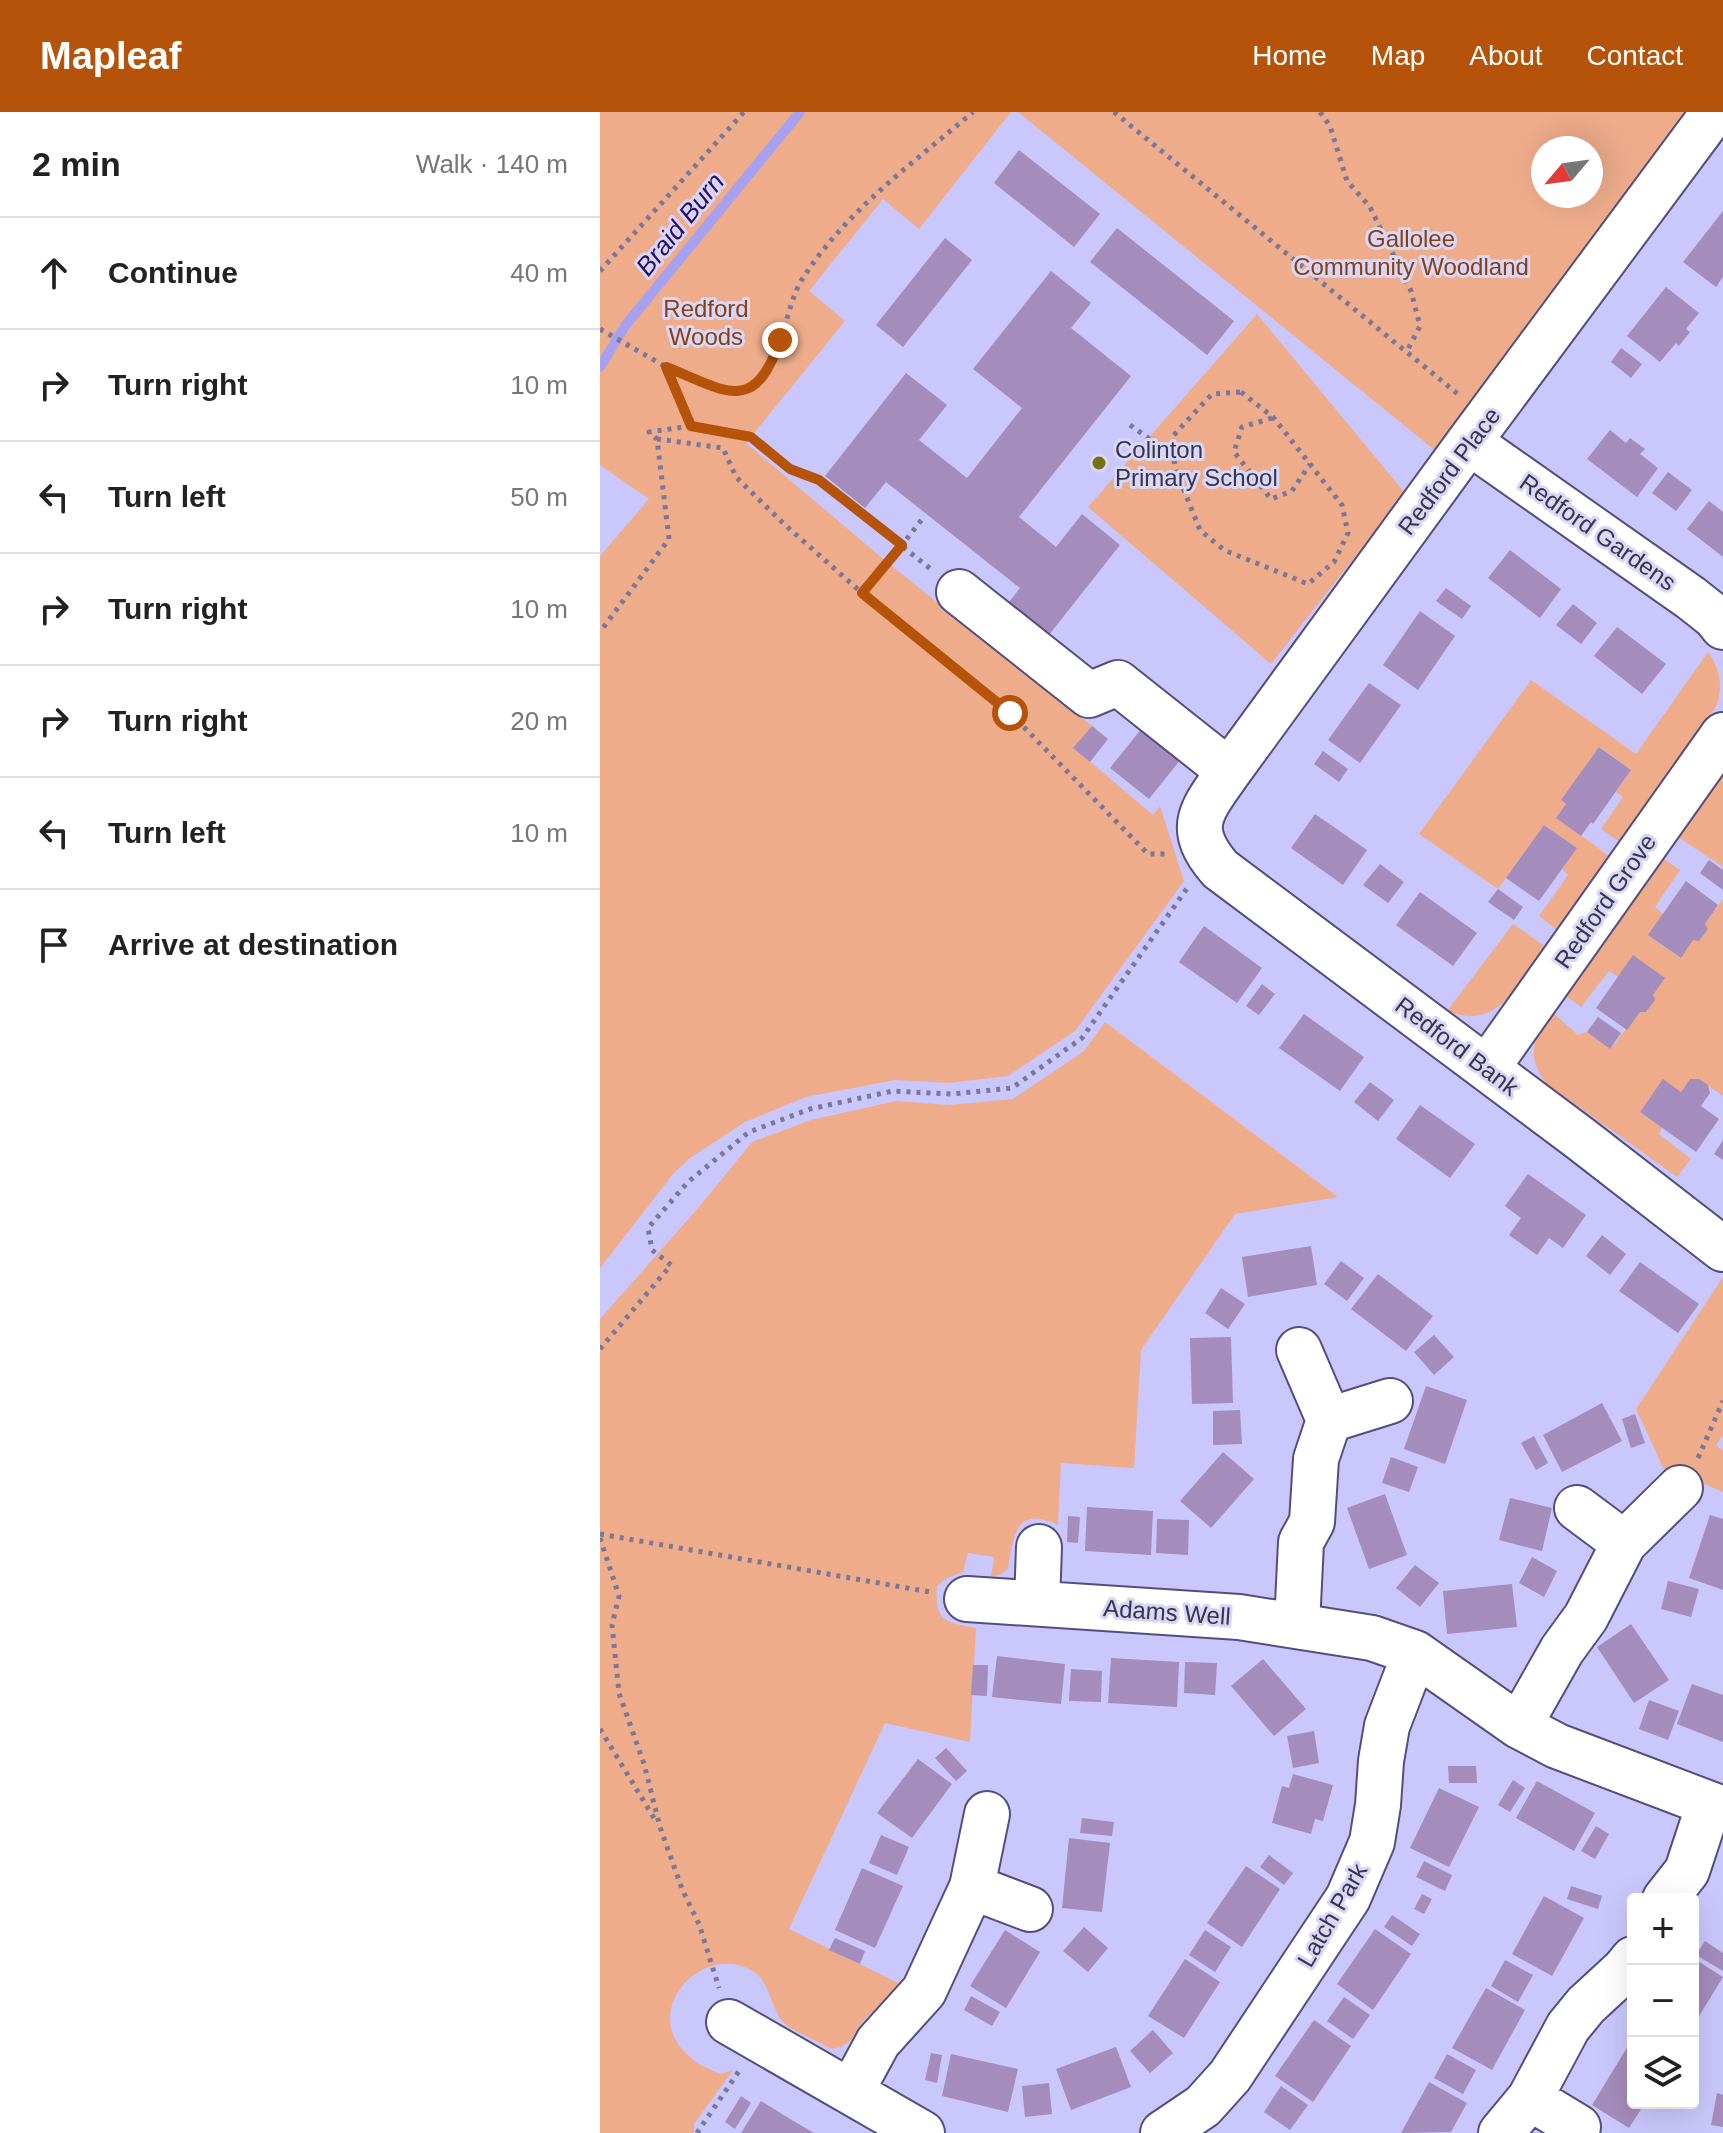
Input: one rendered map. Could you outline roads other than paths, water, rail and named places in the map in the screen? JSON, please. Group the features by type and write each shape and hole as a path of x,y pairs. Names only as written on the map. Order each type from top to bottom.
{"street":[{"name":"Redford Place","path":"1206,847 1199,822 1205,806 1229,771 1714,112"},
{"name":"Redford Gardens","path":"1479,430 1715,617 1723,627"},
{"path":"959,592 1089,695 1118,683 1229,771"},
{"name":"Redford Grove","path":"1487,1068 1723,735"},
{"name":"Redford Bank","path":"1206,847 1220,869 1723,1249"},
{"path":"1297,1625 1301,1542 1312,1522 1316,1459 1329,1420 1299,1350"},
{"path":"1329,1420 1390,1401"},
{"path":"1519,1726 1562,1650 1586,1617 1624,1543 1680,1488"},
{"path":"1577,1508 1624,1543"},
{"path":"1037,1603 1039,1547"},
{"name":"Adams Well","path":"967,1599 1239,1617 1372,1638 1415,1653 1519,1726 1557,1746 1716,1806 1687,1871 1670,1893"},
{"name":"Latch Park","path":"1163,2133 1203,2106 1230,2076 1348,1898 1372,1842 1387,1726 1415,1653"},
{"path":"851,2092 878,2042 924,1991 972,1887 987,1814"},
{"path":"972,1887 1030,1909"},
{"path":"1501,2133 1530,2098 1568,2027 1628,1965"},
{"path":"729,2022 922,2133"},
{"path":"1530,2098 1578,2127"}],"waterway":[{"name":"Braid Burn","path":"600,367 625,326 800,112"}],"place":[{"name":"Colinton Primary School","path":"1099,463"}],"park label":[{"name":"Gallolee Community Woodland","path":"1411,252"},
{"name":"Redford Woods","path":"706,322"}]}
